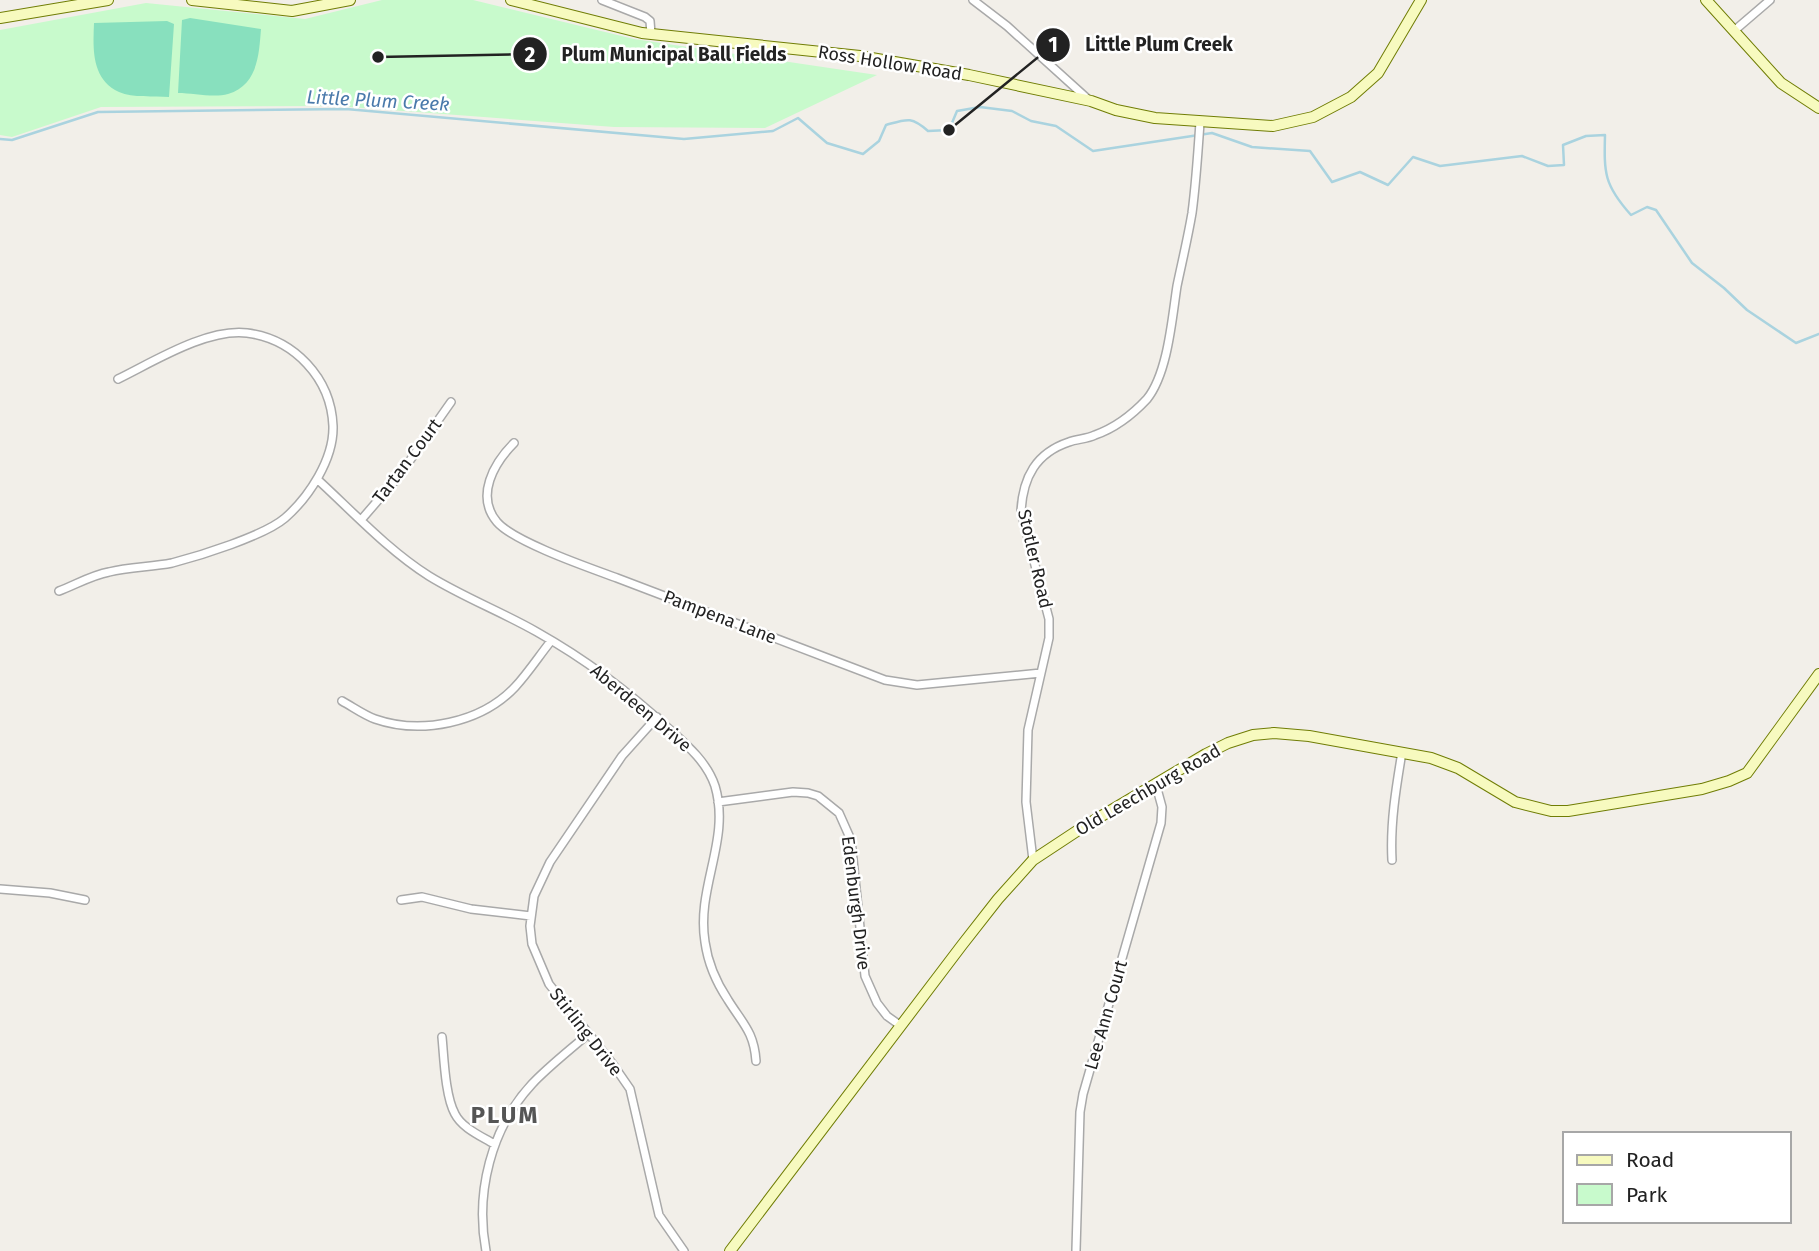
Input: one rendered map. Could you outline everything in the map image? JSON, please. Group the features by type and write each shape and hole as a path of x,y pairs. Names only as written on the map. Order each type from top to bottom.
{"street":[{"path":"0,18 108,0"},
{"path":"192,0 292,11 349,0"},
{"name":"Ross Hollow Road","path":"511,0 592,22 651,34 860,56 969,75 1200,127 1273,126 1296,123 1331,110 1351,97 1378,73 1421,0"},
{"path":"602,0 645,17 650,21 651,34"},
{"path":"973,0 1001,20 1091,101"},
{"path":"1706,0 1781,83 1819,107"},
{"path":"1734,30 1770,0"},
{"name":"Stotler Road","path":"1033,860 1026,802 1028,730 1049,638 1049,619 1021,511 1025,482 1038,459 1052,449 1113,427 1133,412 1155,386 1167,342 1192,213 1200,127"},
{"path":"59,591 107,572 173,562 272,527 297,506 317,479 331,442 333,427 330,406 323,386 312,369 284,344 245,333 216,335 118,379"},
{"name":"Tartan Court","path":"361,520 399,476 451,402"},
{"name":"Pampena Lane","path":"514,443 493,468 488,483 495,520 506,530 572,561 885,680 917,685 1041,673"},
{"name":"Aberdeen Drive","path":"317,479 411,564 582,659 657,717 692,750 708,770 721,815 704,896 704,941 715,977 729,1003 750,1030 755,1043 756,1061"},
{"path":"342,701 373,719 403,726 466,719 493,705 514,689 551,640"},
{"name":"Old Leechburg Road","path":"730,1251 998,899 1033,860 1206,754 1253,735 1273,733 1308,736 1431,758 1458,768 1515,802 1551,811 1568,811 1702,789 1728,782 1747,773 1819,674"},
{"name":"Stirling Drive","path":"657,717 622,756 550,862 534,896 531,916 532,944 549,984 630,1089 659,1214 684,1251"},
{"path":"1392,860 1395,793 1402,752"},
{"name":"Lee Ann Court","path":"1076,1250 1081,1103 1161,823 1162,807 1156,785"},
{"name":"Edenburgh Drive","path":"718,802 793,792 808,793 818,796 839,813 851,840 864,976 877,1003 887,1016 901,1026"},
{"path":"0,889 51,893 85,900"},
{"path":"401,900 422,897 471,909 531,916"},
{"path":"486,1251 483,1233 484,1194 494,1144 517,1102 532,1084 589,1034"},
{"path":"442,1037 446,1079 455,1114 468,1128 494,1144"}],"green space":[{"path":"382,0 473,0 634,39 877,75 765,128 614,127 337,106 101,107 12,137 0,135 0,30 146,3 305,19"},
{"path":"190,18 261,29 255,68 246,84 228,94 216,96 178,93 182,20"},
{"path":"167,21 174,24 169,97 131,95 110,86 103,79 96,62 94,23"}],"waterway":[{"name":"Little Plum Creek","path":"0,139 12,140 98,112 346,109 684,139 773,131 798,118 827,143 863,154 879,141 886,125 909,120 928,131 949,130 957,111 980,107 1012,111 1031,121 1056,126 1093,151 1212,133 1252,147 1310,151 1332,182 1360,172 1388,185 1413,157 1440,166 1522,156 1548,166 1564,165 1563,145 1586,136 1605,135 1608,178 1615,195 1631,215 1647,207 1656,210 1692,263 1747,310 1796,343 1819,334"}],"place":[{"name":"Plum Municipal Ball Fields","path":"378,57"},
{"name":"Little Plum Creek","path":"949,130"}],"district":[{"name":"PLUM","path":"505,1115"}]}
